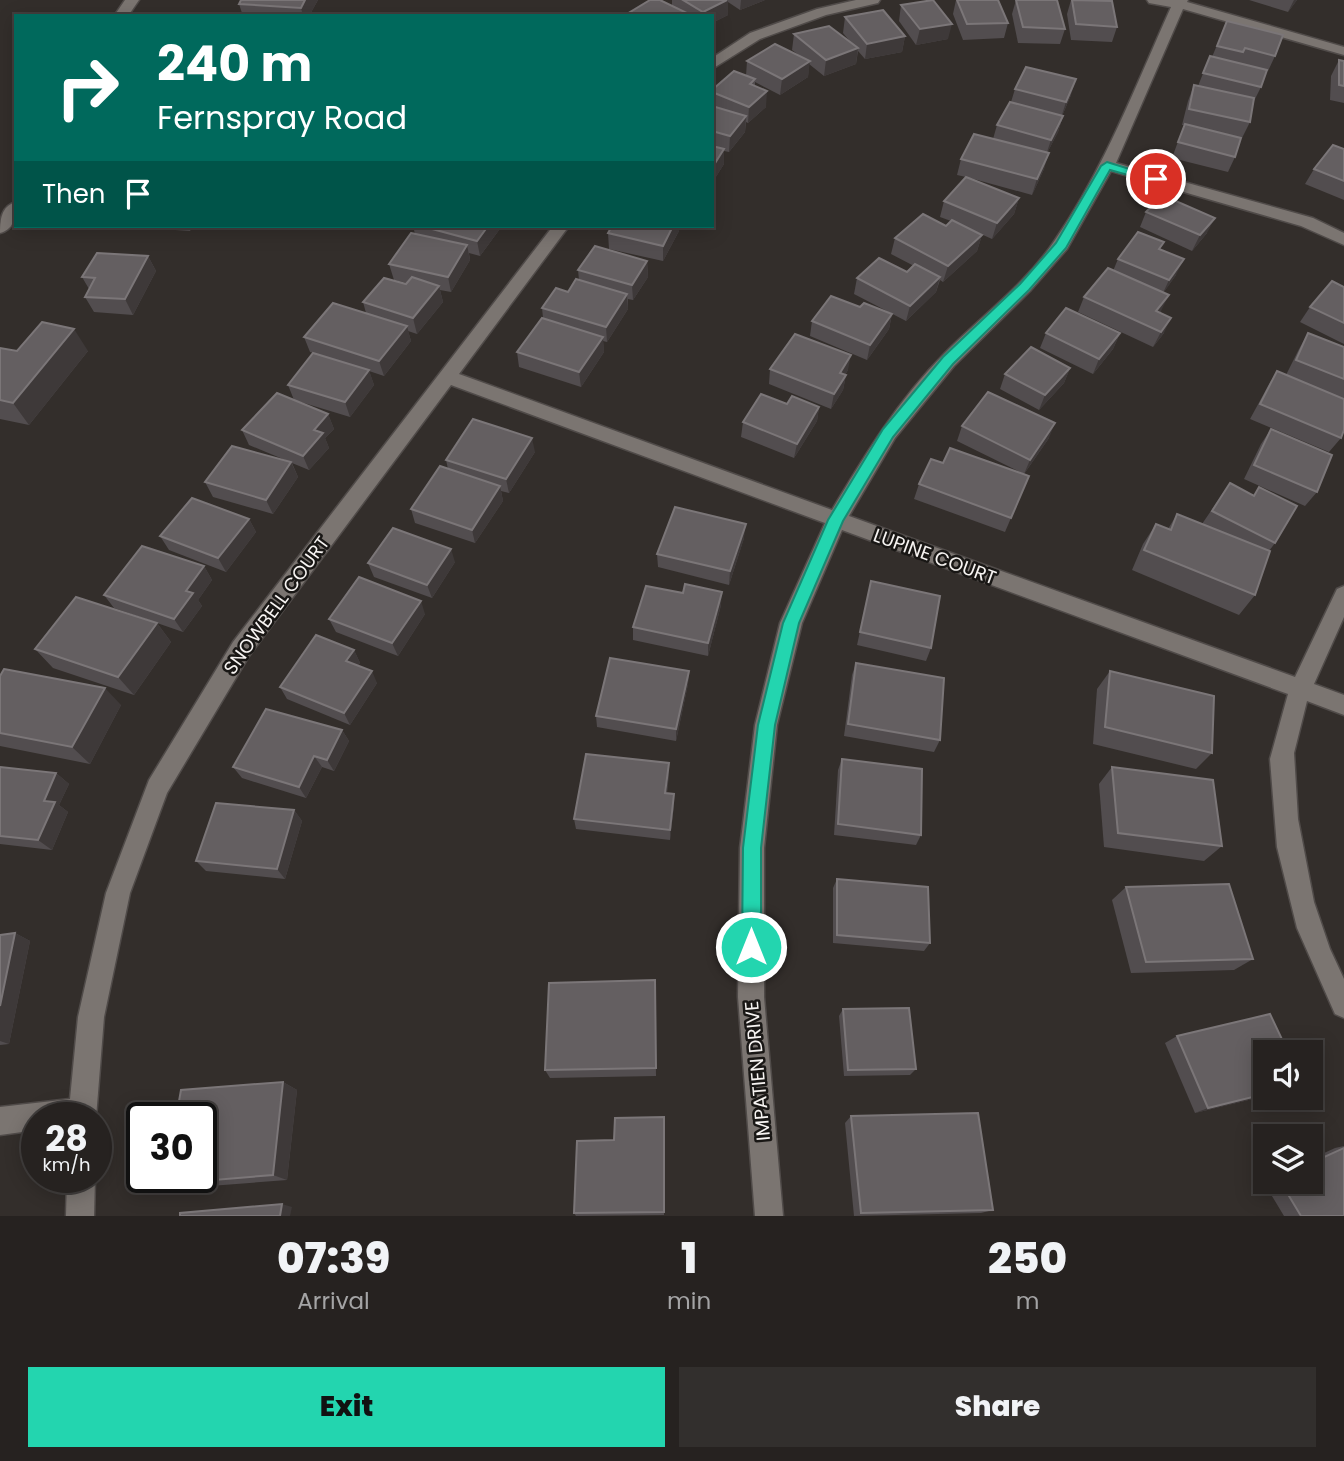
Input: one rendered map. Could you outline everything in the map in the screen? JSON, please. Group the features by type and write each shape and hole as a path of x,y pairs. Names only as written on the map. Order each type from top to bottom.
{"street":[{"path":"714,64 755,36 822,12 873,0"},
{"path":"1154,0 1180,2 1344,51"},
{"name":"IMPATIEN DRIVE","path":"769,1216 751,997 752,848 766,725 791,623 836,520 888,433 948,361 1024,287 1061,245 1107,166 1180,2"},
{"path":"1107,166 1307,222 1344,240"},
{"path":"0,228 14,210"},
{"name":"SNOWBELL COURT","path":"83,1102 90,1017 118,893 157,788 241,649 559,228"},
{"name":"LUPINE COURT","path":"447,377 1344,705"},
{"path":"1344,595 1300,689 1282,751 1286,830 1300,900 1332,983 1344,1005"},
{"path":"0,1121 21,1119"},
{"path":"80,1193 80,1216"}],"building":[{"path":"241,0 305,0 301,8 239,4"},
{"path":"650,0 660,0 689,14 627,14"},
{"path":"683,0 727,0 703,12"},
{"path":"933,0 952,24 920,29 901,5"},
{"path":"957,0 998,0 1008,23 967,24"},
{"path":"1016,0 1057,0 1065,29 1023,27"},
{"path":"1072,0 1112,1 1117,27 1076,24"},
{"path":"883,10 905,36 867,44 845,17"},
{"path":"1227,21 1283,35 1275,56 1245,48 1243,52 1217,46"},
{"path":"829,26 858,48 826,60 794,34"},
{"path":"775,44 810,61 782,79 747,61"},
{"path":"1210,56 1267,70 1261,87 1203,73"},
{"path":"1339,60 1344,61 1344,86 1339,85"},
{"path":"1026,67 1076,79 1066,102 1015,89"},
{"path":"734,71 755,79 750,84 767,91 749,107 714,93 714,88"},
{"path":"1194,85 1254,98 1250,122 1189,109"},
{"path":"1010,102 1063,116 1051,140 997,125"},
{"path":"714,107 746,116 730,136 714,132"},
{"path":"1185,124 1241,138 1235,157 1178,142"},
{"path":"974,134 1049,153 1037,179 961,159"},
{"path":"1333,145 1344,149 1344,181 1314,169"},
{"path":"714,146 724,149 714,165"},
{"path":"966,177 1019,198 997,223 944,201"},
{"path":"1162,195 1215,218 1200,235 1146,212"},
{"path":"923,214 946,226 952,220 982,235 948,266 895,238"},
{"path":"428,228 487,228 477,241"},
{"path":"611,228 672,228 663,246 608,233"},
{"path":"1138,232 1164,242 1159,249 1184,259 1169,280 1118,259"},
{"path":"411,233 467,245 448,277 389,264"},
{"path":"595,246 647,261 632,285 578,270"},
{"path":"97,253 148,256 125,299 85,297 95,278 82,277"},
{"path":"879,258 907,272 915,264 940,277 910,306 857,278"},
{"path":"1108,268 1169,295 1156,311 1171,318 1161,332 1084,297"},
{"path":"412,277 439,286 413,318 363,302 384,278 406,284"},
{"path":"576,279 627,294 606,327 542,308 556,288 568,292"},
{"path":"1332,281 1344,287 1344,323 1310,307"},
{"path":"831,296 860,307 864,303 892,314 870,345 812,321"},
{"path":"333,303 407,326 379,361 304,337"},
{"path":"1066,308 1120,333 1099,359 1046,333"},
{"path":"542,318 603,337 579,372 517,352"},
{"path":"42,322 74,329 13,403 0,400 0,348 17,351"},
{"path":"1308,333 1344,347 1344,379 1296,360"},
{"path":"795,334 851,355 840,373 846,375 834,394 770,369"},
{"path":"1031,347 1070,368 1045,395 1005,374"},
{"path":"313,353 369,370 345,402 288,385"},
{"path":"1277,371 1344,399 1344,430 1341,438 1260,404"},
{"path":"988,392 1055,423 1030,460 962,426"},
{"path":"277,393 328,414 314,430 323,433 303,456 242,430"},
{"path":"761,394 787,404 792,396 819,407 797,444 743,422"},
{"path":"473,419 532,438 506,479 446,460"},
{"path":"1271,429 1332,455 1317,492 1254,465"},
{"path":"232,446 291,462 266,500 205,482"},
{"path":"950,448 1029,476 1011,518 919,484 931,459 943,463"},
{"path":"440,466 500,486 472,530 411,509"},
{"path":"1230,483 1254,496 1259,487 1297,506 1275,543 1212,511"},
{"path":"192,498 249,519 218,558 160,536"},
{"path":"675,507 746,524 730,571 657,554"},
{"path":"1177,514 1270,551 1255,595 1144,550 1156,524 1171,530"},
{"path":"393,528 451,549 427,585 368,563"},
{"path":"142,546 204,566 186,591 193,593 174,619 104,595"},
{"path":"359,577 421,601 392,643 329,619"},
{"path":"871,581 940,596 931,648 860,632"},
{"path":"685,584 722,592 708,643 633,627 646,586 683,593"},
{"path":"76,597 157,623 118,677 35,649"},
{"path":"316,635 354,650 346,661 372,671 344,713 280,687"},
{"path":"610,658 689,671 676,729 596,716"},
{"path":"856,663 944,678 940,740 848,724"},
{"path":"4,669 105,688 72,747 0,733 0,676"},
{"path":"1110,671 1214,696 1212,753 1105,727"},
{"path":"266,709 342,730 327,760 314,756 299,787 233,767"},
{"path":"586,754 669,763 665,793 674,794 670,830 574,819"},
{"path":"842,759 922,769 921,835 838,824"},
{"path":"0,767 56,773 44,801 55,802 38,840 0,836"},
{"path":"1112,767 1213,780 1222,846 1118,833"},
{"path":"216,803 294,810 277,869 196,861"},
{"path":"837,879 928,887 930,943 837,935"},
{"path":"1229,884 1253,959 1146,962 1126,887"},
{"path":"15,933 0,1006 0,935"},
{"path":"655,980 656,1068 545,1070 549,983"},
{"path":"909,1008 916,1069 848,1070 843,1009"},
{"path":"1270,1014 1282,1040 1253,1040 1253,1097 1208,1108 1177,1036"},
{"path":"283,1082 273,1175 217,1180 217,1102 179,1102 181,1090"},
{"path":"978,1113 993,1210 861,1213 851,1116"},
{"path":"664,1117 664,1212 574,1213 577,1141 614,1140 615,1118"},
{"path":"1344,1148 1344,1216 1301,1216 1288,1194 1323,1194 1323,1158"},
{"path":"282,1204 280,1216 180,1216 180,1213"}],"route":[{"path":"751,947 752,848 766,725 791,623 836,520 888,433 948,361 1024,287 1061,245 1107,166 1156,179"}]}
